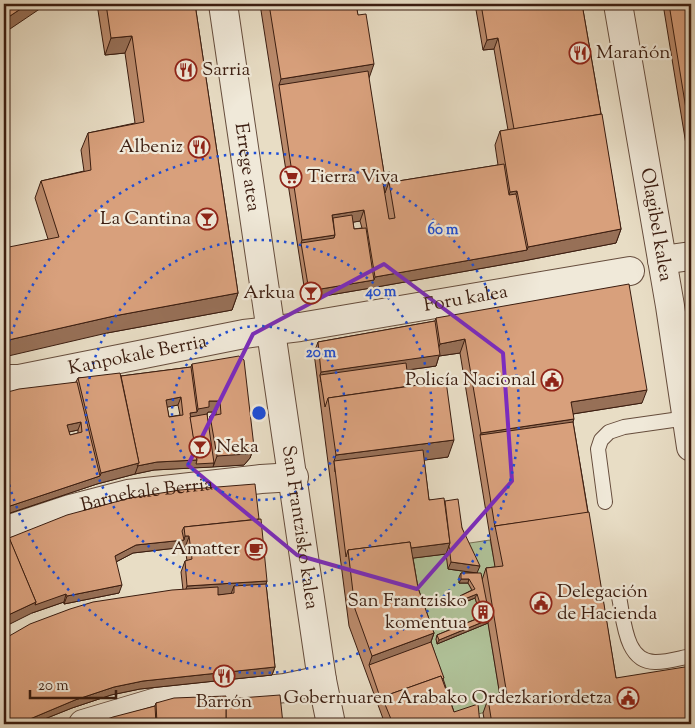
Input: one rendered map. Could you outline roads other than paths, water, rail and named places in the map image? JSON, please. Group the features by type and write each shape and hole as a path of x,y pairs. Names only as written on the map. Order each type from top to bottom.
{"street":[{"name":"Errege atea","path":"223,4 272,330"},
{"name":"Olagibel kalea","path":"618,4 662,260 691,447"},
{"path":"662,260 691,256"},
{"name":"Foru kalea","path":"272,330 300,328 630,271"},
{"name":"Kanpokale Berria","path":"4,379 19,379 272,330"},
{"name":"San Frantzisko kalea","path":"272,330 322,680 331,724"},
{"name":"Barnekale Berria","path":"4,531 70,509 128,494 294,477"},
{"path":"83,724 160,701 286,688 322,680"}],"lane":[{"path":"605,502 598,449 601,440 609,432 624,427 687,418"},
{"path":"619,597 632,650 642,659 655,662 691,656"}],"place":[{"name":"Marañón","path":"580,53"},
{"name":"Sarria","path":"186,70"},
{"name":"Albeniz","path":"199,147"},
{"name":"Tierra Viva","path":"291,177"},
{"name":"La Cantina","path":"207,219"},
{"name":"Arkua","path":"311,293"},
{"name":"Policía Nacional","path":"552,380"},
{"name":"Neka","path":"200,447"},
{"name":"Amatter","path":"256,549"},
{"name":"Delegación de Hacienda","path":"541,603"},
{"name":"San Frantzisko komentua","path":"483,612"},
{"name":"Barrón","path":"224,676"},
{"name":"Gobernuaren Arabako Ordezkariordetza","path":"628,698"}]}
